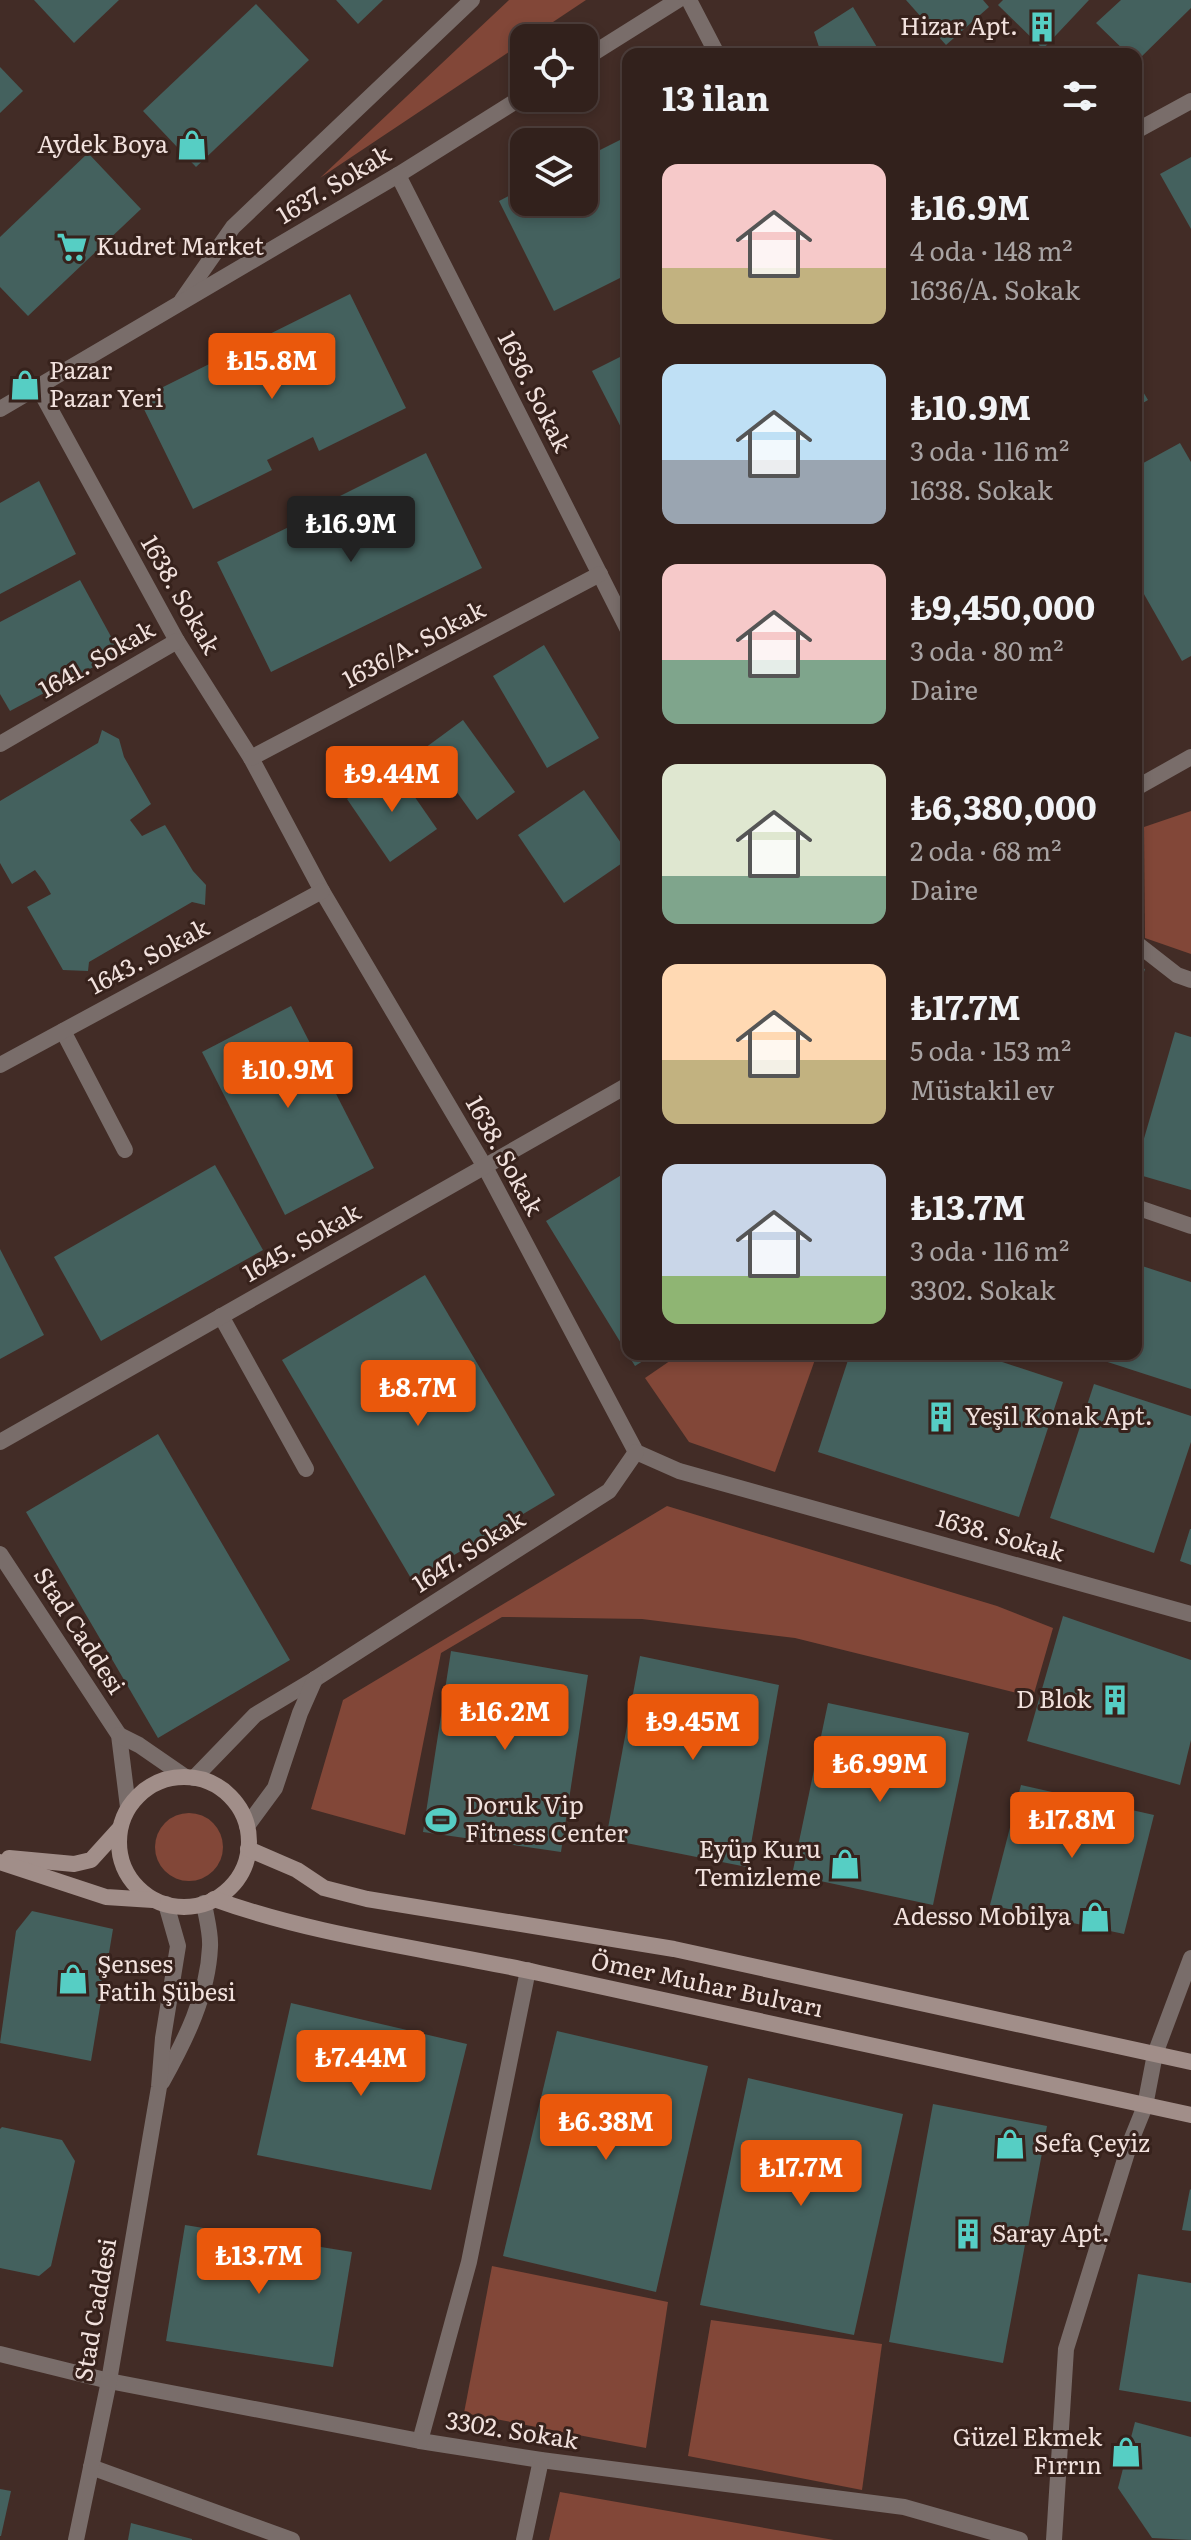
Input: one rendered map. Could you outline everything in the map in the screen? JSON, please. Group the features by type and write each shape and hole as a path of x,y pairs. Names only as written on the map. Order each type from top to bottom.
{"main road":[{"path":"0,1860 106,1897 173,1906 194,1906 209,1901 231,1887 243,1869 248,1849 247,1826 239,1807 225,1790 205,1779 162,1780 143,1790 128,1807 120,1828 119,1849 124,1870 136,1887 159,1902"},
{"path":"0,1860 74,1864 91,1860 120,1828"},
{"name":"Ömer Muhar Bulvarı","path":"248,1849 297,1870 324,1888 367,1899 674,1949 1191,2062"},
{"name":"Ömer Muhar Bulvarı","path":"209,1901 328,1932 528,1970 1191,2115"}],"street":[{"path":"179,304 233,227 472,0"},
{"path":"598,50 678,0"},
{"path":"689,0 714,48"},
{"path":"1142,128 1191,101"},
{"name":"1637. Sokak","path":"0,409 398,175 510,105"},
{"name":"1636. Sokak","path":"398,175 622,618"},
{"name":"1638. Sokak","path":"37,385 177,641 251,758 322,891 485,1167 636,1452 679,1471 1191,1614"},
{"name":"1636/A. Sokak","path":"251,758 600,574"},
{"name":"1641. Sokak","path":"0,744 177,641"},
{"path":"1142,785 1191,757"},
{"name":"1643. Sokak","path":"0,1065 322,891"},
{"path":"1142,948 1177,975 1191,980"},
{"path":"63,1031 125,1150"},
{"name":"1645. Sokak","path":"0,1442 622,1088"},
{"path":"1142,1209 1191,1226"},
{"path":"221,1316 306,1469"},
{"name":"1647. Sokak","path":"189,1777 255,1715 609,1491 636,1452"},
{"name":"Stad Caddesi","path":"0,1554 119,1735"},
{"path":"247,1826 275,1788 315,1679"},
{"path":"119,1735 189,1777"},
{"path":"119,1735 128,1807"},
{"path":"159,2087 182,2046 206,1977 210,1945 209,1901"},
{"path":"159,1902 178,1946 163,2038 159,2087"},
{"path":"1054,2540 1066,2349 1130,2143 1145,2106 1155,2054 1191,1958"},
{"path":"420,2441 469,2262 528,1970"},
{"name":"Stad Caddesi","path":"76,2540 109,2381 159,2087"},
{"name":"3302. Sokak","path":"0,2354 109,2381 420,2441 541,2460 904,2507 1020,2540"},
{"path":"524,2540 541,2460"},
{"path":"91,2467 292,2540"}],"shaded area":[{"path":"509,0 586,0 550,24 510,24 510,51 320,178"},
{"path":"1191,811 1191,954 1145,938 1144,827"},
{"path":"671,1360 815,1360 775,1472 689,1442 645,1378"},
{"path":"667,1506 997,1606 1053,1628 1033,1697 795,1638 642,1619 502,1617 441,1653 405,1835 311,1809 343,1700"},
{"path":"189,1813 202,1815 213,1823 221,1834 221,1860 213,1871 202,1879 189,1881 176,1879 165,1871 157,1860 155,1847 157,1834 165,1823 176,1815"},
{"path":"492,2266 668,2302 646,2448 464,2413"},
{"path":"711,2320 882,2344 862,2490 688,2456"},
{"path":"560,2492 834,2540 549,2540"}],"building":[{"path":"34,0 119,0 74,43"},
{"path":"336,0 383,0 358,24"},
{"path":"906,0 983,0 989,7 946,45"},
{"name":"Hizar Apt.","path":"1003,0 1089,0 1044,48 998,5"},
{"path":"1121,0 1191,0 1191,8 1142,56 1142,48 1122,48 1096,23"},
{"path":"256,4 309,60 196,167 143,111"},
{"path":"853,7 877,48 817,48 814,32"},
{"path":"0,67 23,91 0,113"},
{"path":"622,139 622,277 554,311 499,201 510,195 510,216 598,216 598,151"},
{"path":"88,153 141,209 28,316 0,287 0,237"},
{"path":"1191,157 1191,229 1160,174"},
{"path":"350,294 406,408 319,451 313,437 267,460 272,470 193,509 139,399"},
{"path":"622,356 622,429 592,371"},
{"path":"1142,390 1148,400 1142,404"},
{"path":"1180,443 1191,462 1191,656 1182,661 1142,591 1142,464"},
{"path":"426,453 482,568 271,672 217,562 297,523 302,533 347,510 340,496"},
{"path":"39,481 76,554 0,594 0,503"},
{"path":"80,580 120,653 10,711 0,694 0,622"},
{"path":"544,645 599,738 547,768 493,676"},
{"path":"463,720 515,792 477,820 425,748"},
{"path":"102,730 119,739 124,757 151,804 130,820 142,836 165,825 193,871 206,885 205,905 192,902 89,962 88,971 63,970 27,907 51,894 44,882 35,870 12,884 0,863 0,801 98,743"},
{"path":"394,767 437,829 390,862 347,799"},
{"path":"584,790 622,844 622,863 564,903 518,835"},
{"path":"291,1006 374,1168 285,1215 202,1052"},
{"path":"1175,1032 1191,1037 1191,1190 1142,1176 1142,1145"},
{"path":"215,1165 263,1250 101,1341 54,1257"},
{"path":"622,1175 622,1345 546,1221"},
{"path":"0,1249 44,1335 0,1359"},
{"path":"1142,1266 1191,1282 1191,1389 1101,1360 1142,1360"},
{"path":"425,1275 555,1495 412,1580 282,1360"},
{"name":"Yeşil Konak Apt.","path":"848,1360 996,1360 1063,1382 1019,1517 818,1452"},
{"path":"1094,1384 1191,1416 1191,1442 1154,1553 1050,1518"},
{"path":"158,1434 290,1660 158,1738 26,1512"},
{"path":"1191,1529 1191,1565 1180,1561"},
{"name":"D Blok","path":"1063,1616 1191,1660 1191,1740 1180,1785 1027,1741"},
{"path":"451,1651 588,1675 561,1852 423,1832"},
{"path":"640,1656 779,1685 747,1867 606,1839"},
{"path":"828,1703 969,1733 933,1905 792,1875"},
{"path":"1021,1785 1154,1815 1124,1934 990,1905"},
{"path":"32,1911 113,1929 91,2061 0,2043 16,1931"},
{"path":"291,2003 467,2044 431,2190 257,2155"},
{"path":"557,2031 708,2066 656,2292 503,2256"},
{"path":"748,2078 903,2114 854,2335 700,2305"},
{"name":"Saray Apt.","path":"933,2104 1047,2126 1003,2363 889,2342"},
{"path":"2,2127 62,2140 75,2161 51,2266 39,2276 0,2268"},
{"path":"1191,2190 1191,2231 1182,2230"},
{"path":"185,2225 352,2252 333,2367 166,2341"},
{"path":"1138,2274 1191,2283 1191,2402 1119,2390"},
{"path":"1135,2422 1191,2437 1191,2540 1152,2538 1118,2488"},
{"path":"0,2489 11,2491 1,2536 0,2536"},
{"path":"131,2523 192,2539 192,2540 128,2540"}],"place":[{"name":"Hizar Apt.","path":"1042,27"},
{"name":"Aydek Boya","path":"192,145"},
{"name":"Kudret Market","path":"72,247"},
{"name":"Pazar Pazar Yeri","path":"25,385"},
{"name":"Yeşil Konak Apt.","path":"941,1417"},
{"name":"D Blok","path":"1115,1700"},
{"name":"Doruk Vip Fitness Center","path":"441,1820"},
{"name":"Eyüp Kuru Temizleme","path":"845,1864"},
{"name":"Adesso Mobilya","path":"1095,1917"},
{"name":"Şenses Fatih Şübesi","path":"73,1979"},
{"name":"Sefa Çeyiz","path":"1010,2144"},
{"name":"Saray Apt.","path":"968,2234"},
{"name":"Güzel Ekmek Fırrın","path":"1126,2452"}]}
